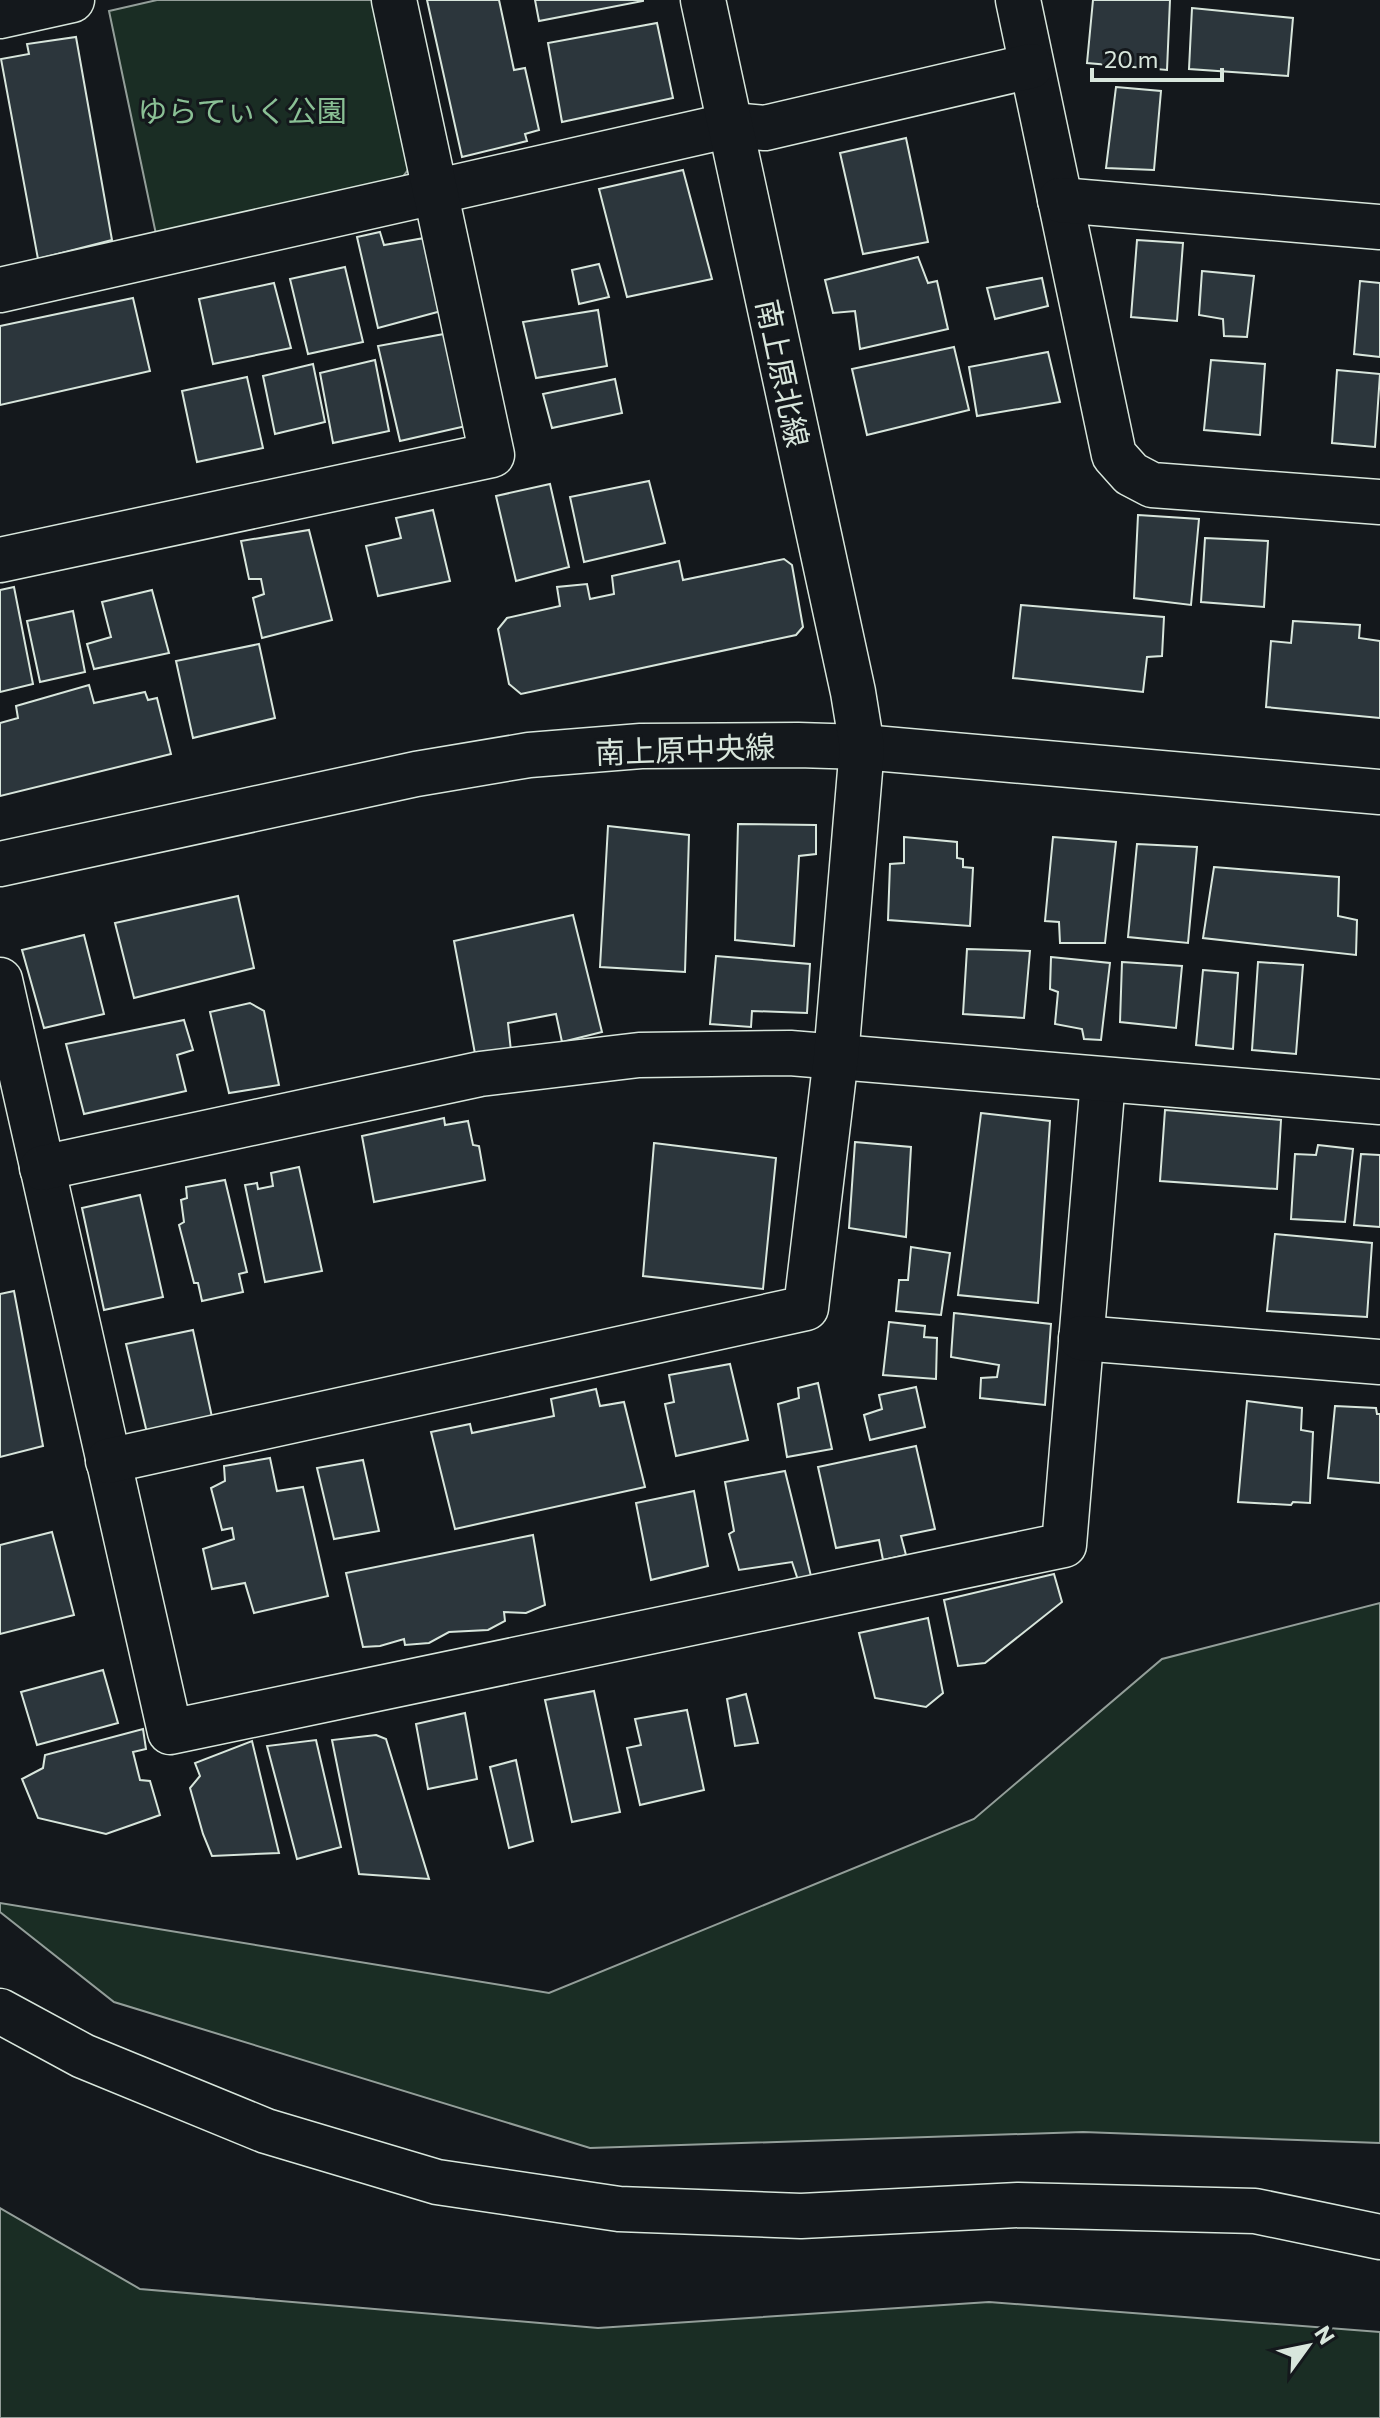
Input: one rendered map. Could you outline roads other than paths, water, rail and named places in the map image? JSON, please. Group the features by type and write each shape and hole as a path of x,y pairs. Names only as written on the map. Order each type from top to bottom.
{"street":[{"path":"0,16 72,0"},
{"path":"0,560 492,455 394,0"},
{"name":"南上原北線","path":"108,1461 806,1308 836,1057 862,747 853,692 703,0"},
{"path":"1018,0 1114,455 1131,474 1152,485 1380,502"},
{"path":"0,290 731,125 765,128 1031,66"},
{"path":"1060,200 1380,227"},
{"name":"南上原中央線","path":"0,864 416,774 529,755 641,746 862,747 1380,792"},
{"path":"0,980 170,1732 1064,1545 1103,1080"},
{"path":"42,1168 480,1074 639,1055 790,1053 1380,1102"},
{"path":"1081,1338 1380,1362"},
{"path":"0,2011 83,2056 266,2131 437,2182 619,2209 801,2216 1018,2205 1255,2211 1380,2237"}],"park label":[{"name":"ゆらてぃく公園","path":"242,109"}]}
